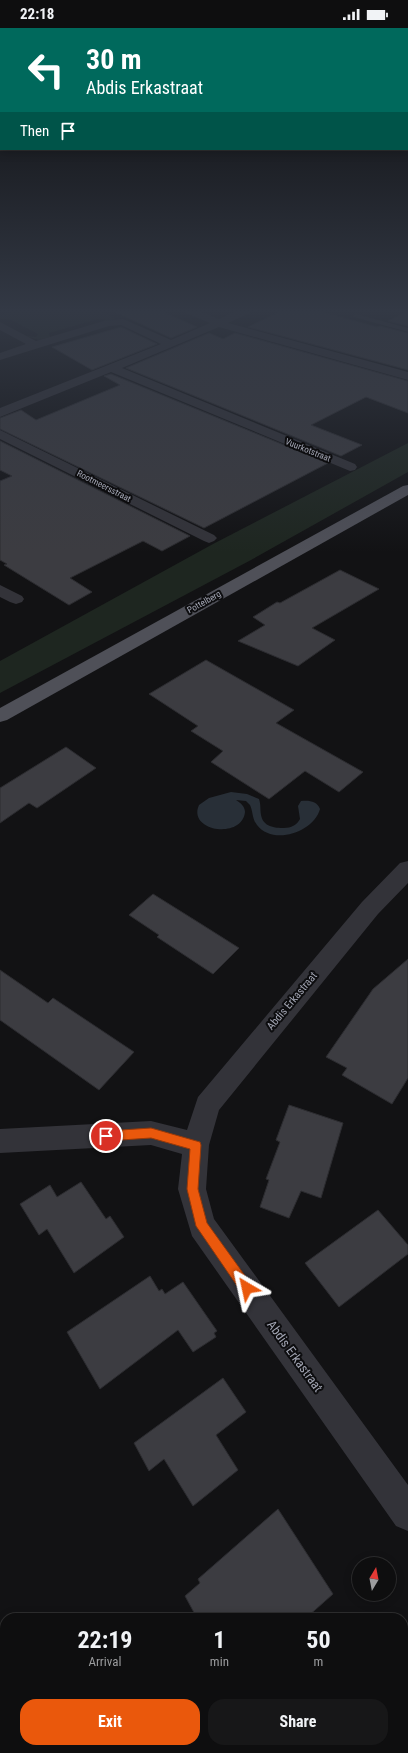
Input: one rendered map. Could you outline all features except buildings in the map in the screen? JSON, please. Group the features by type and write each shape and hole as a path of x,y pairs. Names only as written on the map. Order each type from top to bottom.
{"main road":[{"name":"Pottelberg","path":"0,716 408,490"}],"street":[{"path":"0,413 53,392"},
{"name":"Vuurkotstraat","path":"168,392 350,467"},
{"name":"Rootmeersstraat","path":"0,434 209,538"},
{"path":"0,590 16,599"},
{"name":"Abdis Erkastraat","path":"408,869 370,908 207,1105 196,1145 192,1189 202,1226 408,1514"},
{"path":"0,1141 151,1133 196,1145"}],"shaded area":[{"path":"408,443 408,472 251,560 0,693 0,661 213,544"},
{"path":"231,792 247,794 259,799 262,819 264,822 273,827 281,828 294,826 300,819 298,806 301,801 317,804 320,809 310,824 302,830 292,834 273,835 264,831 254,820 250,805 246,801 236,800 240,802 245,812 242,821 235,826 226,829 216,829 207,826 201,821 197,814 199,805 209,798"}],"route":[{"path":"106,1136 151,1133 196,1145 192,1189 202,1226 247,1288"}]}
